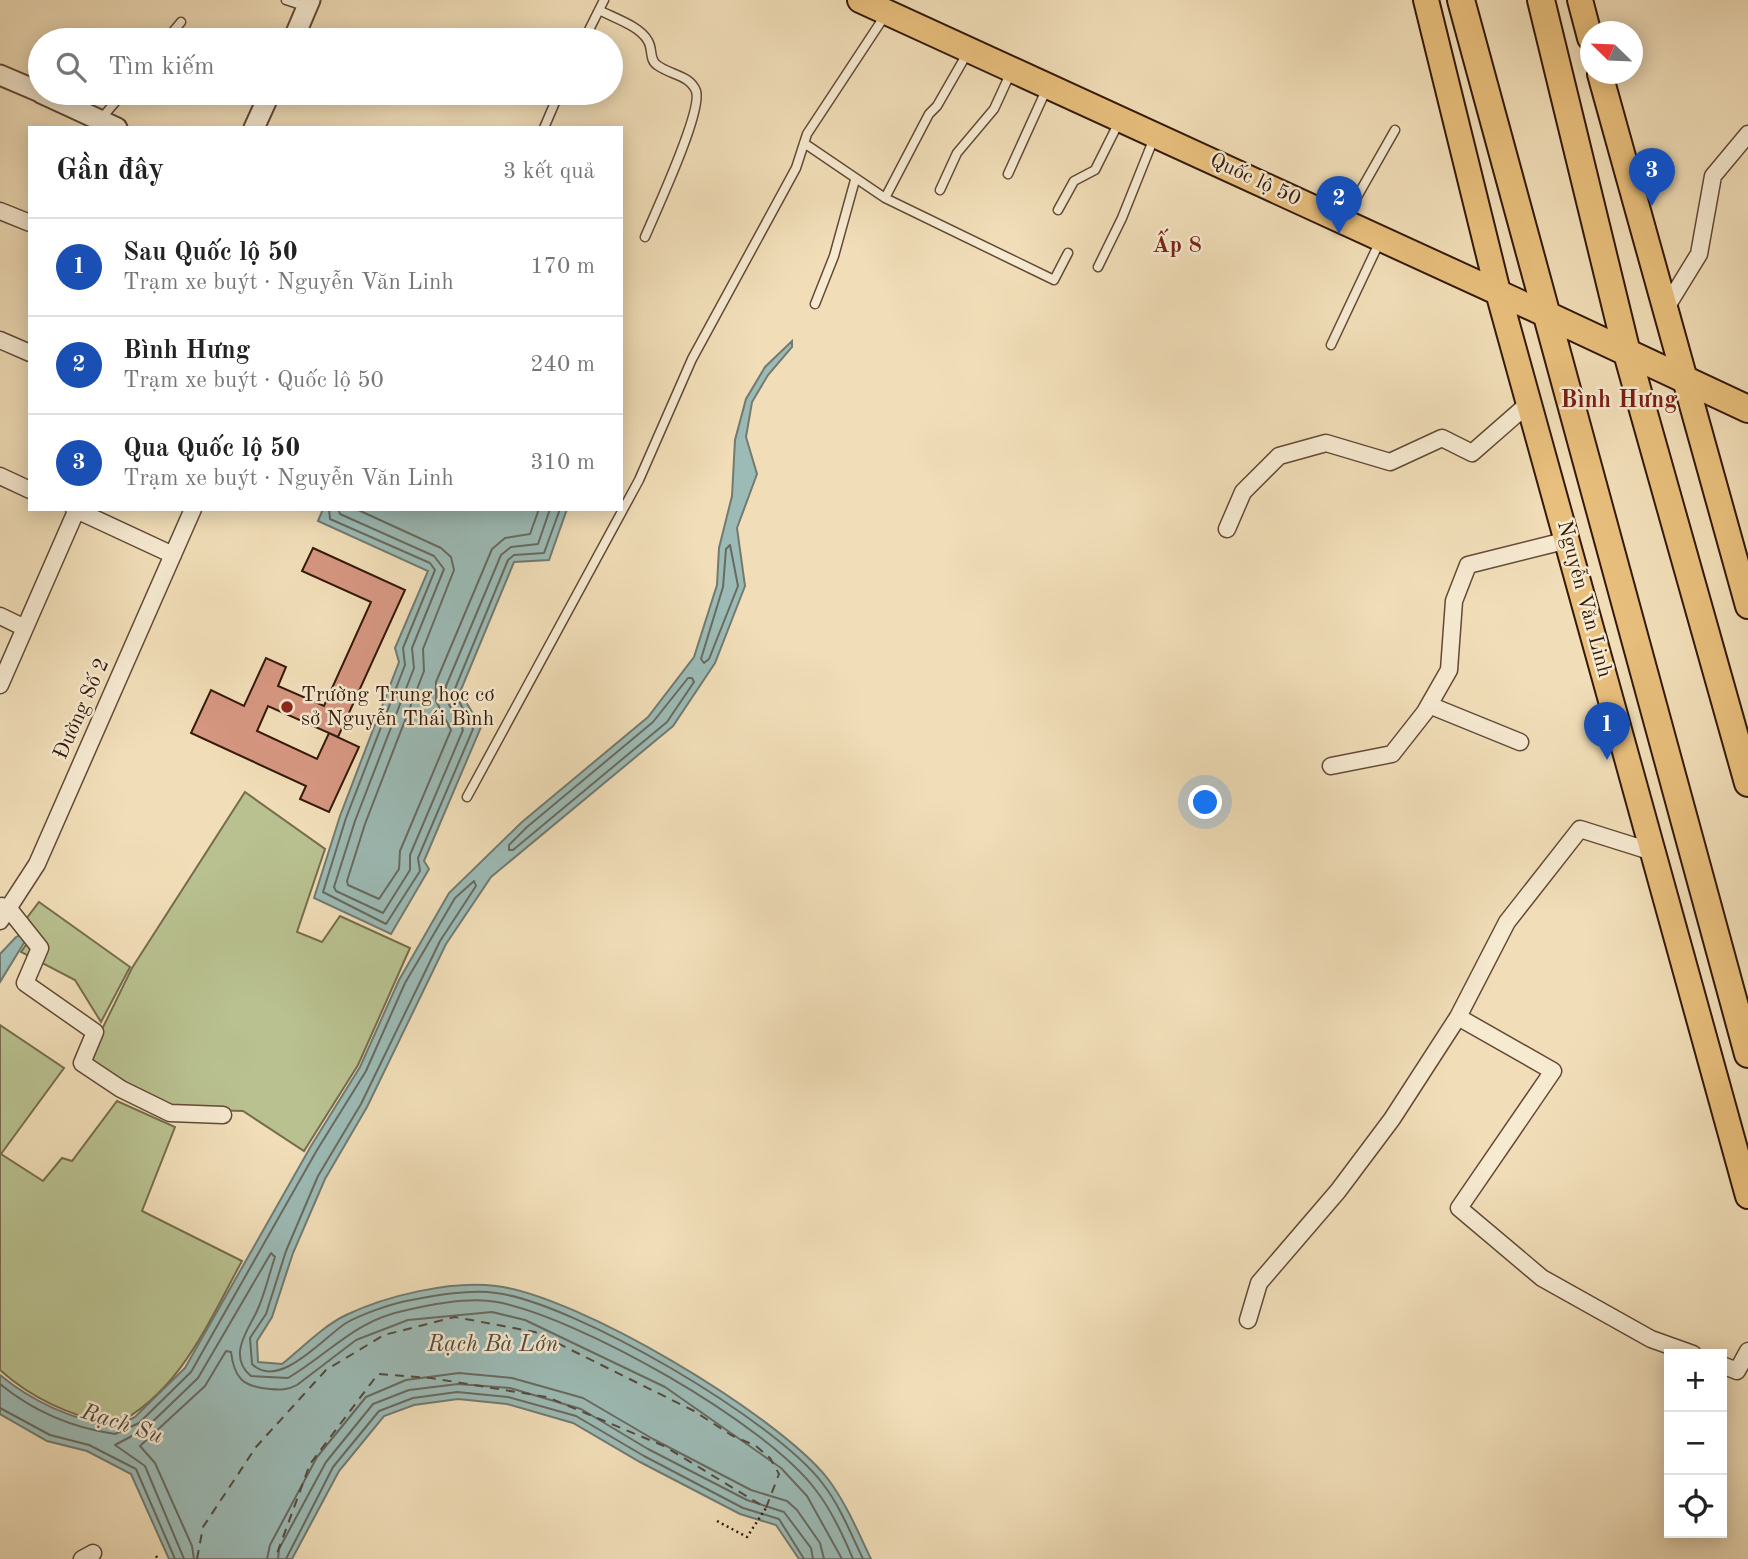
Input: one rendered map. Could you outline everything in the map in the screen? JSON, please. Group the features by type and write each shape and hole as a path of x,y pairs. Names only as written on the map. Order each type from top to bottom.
{"highway":[{"name":"Nguyễn Văn Linh","path":"1461,0 1748,1054"},
{"path":"1541,0 1627,353 1748,783"},
{"name":"Quốc lộ 50","path":"1545,314 1748,409"}],"main road":[{"name":"Quốc lộ 50","path":"860,0 889,6 970,50 1545,314"},
{"name":"Nguyễn Văn Linh","path":"1426,0 1528,404 1568,540 1748,1196"},
{"path":"1580,0 1586,21"},
{"path":"1603,84 1748,606"}],"street":[{"path":"298,28 308,4"},
{"path":"0,75 28,87"},
{"path":"69,105 109,124"},
{"path":"255,126 265,105"},
{"path":"1664,311 1699,254 1713,176 1748,134"},
{"path":"0,211 28,222"},
{"path":"0,340 28,352"},
{"path":"1227,528 1243,492 1279,456 1326,443 1390,462 1442,438 1472,453 1528,404"},
{"path":"0,477 28,489"},
{"path":"0,685 76,511"},
{"path":"78,511 173,555"},
{"name":"Đường Số 2","path":"3,912 37,864 191,511"},
{"path":"1331,766 1392,754 1429,705 1449,670 1454,601 1468,565 1568,540"},
{"path":"0,616 25,628"},
{"path":"1429,705 1520,741"},
{"path":"1248,1320 1259,1283 1338,1191 1392,1119 1458,1017 1507,922 1580,830 1653,852"},
{"path":"3,912 40,948 25,983 95,1032 82,1063 121,1089 170,1113 223,1115"},
{"path":"1458,1017 1552,1071 1459,1208 1542,1278 1651,1339 1679,1349"},
{"path":"1727,1367 1737,1371 1748,1351"}],"lane":[{"path":"286,0 308,4"},
{"path":"590,28 604,0"},
{"path":"623,509 639,480 692,359 796,168 804,143 889,6"},
{"path":"599,10 640,32 648,40 652,59 657,65 689,80 696,91 694,118 645,237"},
{"path":"176,28 181,22"},
{"path":"885,198 929,114 937,106 970,50"},
{"path":"940,190 957,153 994,109 1013,69"},
{"path":"1008,173 1048,86"},
{"path":"109,124 118,105"},
{"path":"545,126 554,105"},
{"path":"1058,210 1074,181 1095,170 1121,119"},
{"path":"1343,221 1395,130"},
{"path":"1098,267 1122,218 1155,135"},
{"path":"804,143 885,198 1054,280 1068,253"},
{"path":"815,304 834,256 855,180"},
{"path":"1331,345 1381,238"},
{"path":"467,797 622,511"}],"path":[{"path":"717,1521 747,1537 766,1508"}],"green space":[{"path":"245,792 325,849 297,932 322,942 340,916 410,948 358,1065 304,1151 243,1111 171,1109 86,1062 132,968"},
{"path":"39,902 130,967 101,1022 75,980 21,952 28,942 20,927"},
{"path":"0,1025 64,1068 1,1154 43,1181 62,1158 72,1161 117,1101 175,1127 142,1211 242,1261 204,1331 175,1375 137,1411 114,1425 53,1405 26,1390 0,1370"}],"water":[{"path":"792,341 792,347 768,375 752,402 746,437 757,474 737,528 745,586 715,663 673,726 491,877 446,944 367,1107 325,1179 293,1253 272,1317 257,1341 258,1362 282,1364 321,1331 346,1315 419,1291 478,1285 531,1294 623,1334 674,1362 766,1423 803,1453 828,1479 846,1508 871,1559 799,1559 776,1525 740,1514 640,1462 573,1423 507,1404 458,1399 414,1405 384,1416 339,1471 292,1559 169,1559 131,1474 87,1451 47,1441 0,1414 0,1375 40,1402 83,1419 115,1427 135,1417 185,1368 311,1146 360,1067 399,980 449,893 522,822 648,717 694,657 717,585 719,548 732,496 735,440 746,399 765,367"},
{"path":"322,511 566,511 549,560 514,562 460,692 481,727 424,861 429,869 391,934 314,898 340,816 399,662 395,648 428,571 318,521"},
{"path":"25,933 27,938 0,982 0,954 16,937"}],"building":[{"path":"313,548 405,590 338,737 359,747 329,812 300,799 306,786 191,733 211,690 244,706 266,658 286,667 278,686 324,706 371,602 302,571","holes":["268,706 329,733 317,759 257,731"]}],"ferry route":[{"path":"197,1559 203,1527 256,1447 326,1370 384,1335 455,1317 535,1332 694,1411 731,1435 756,1446 770,1458 779,1474 766,1508 664,1446 547,1397 431,1378 378,1374 310,1464 275,1559"}],"place":[{"name":"Qua Quốc lộ 50","path":"1652,206"},
{"name":"Bình Hưng","path":"1339,234"},
{"name":"Trường Trung học cơ sở Nguyễn Thái Bình","path":"287,707"},
{"name":"Sau Quốc lộ 50","path":"1607,760"}],"district":[{"name":"Ấp 8","path":"1177,245"},
{"name":"Bình Hưng","path":"1619,401"}],"water label":[{"name":"Rạch Bà Lớn","path":"493,1344"},
{"name":"Rạch Su","path":"122,1424"}]}
